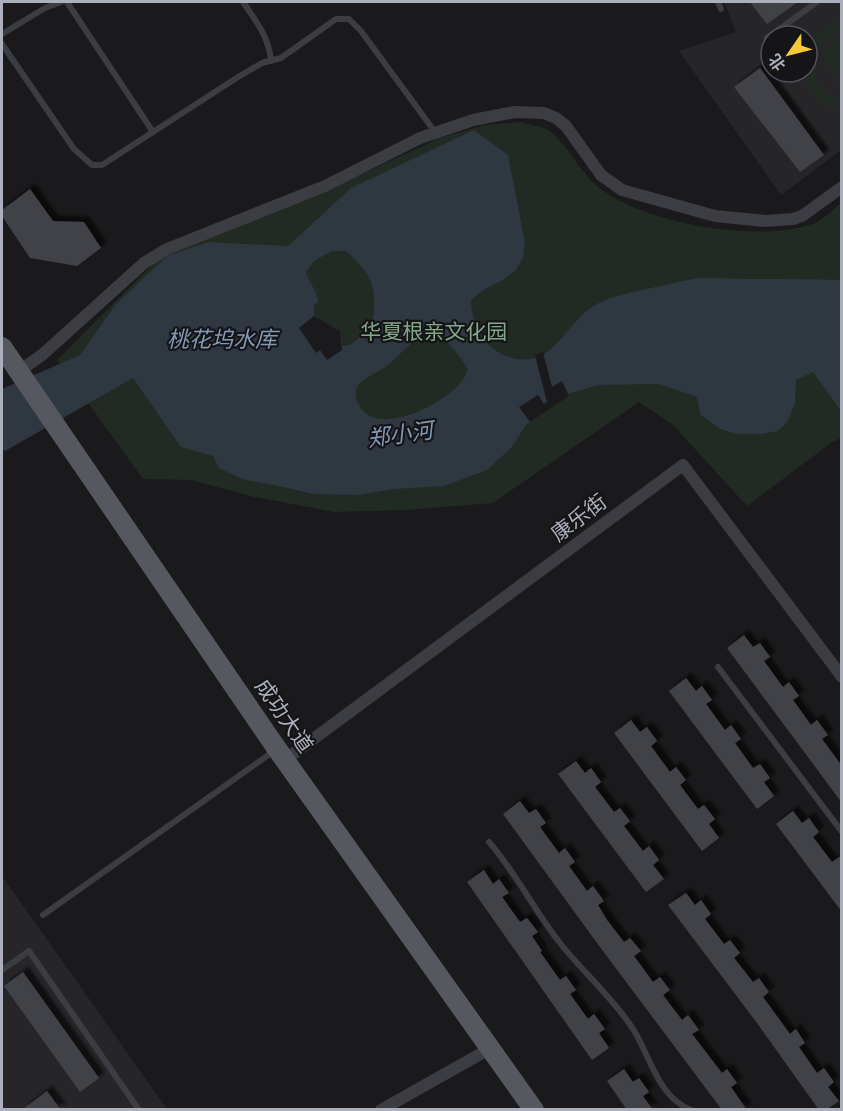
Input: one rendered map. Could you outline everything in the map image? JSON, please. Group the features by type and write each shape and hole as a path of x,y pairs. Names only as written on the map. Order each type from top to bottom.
{"main road":[{"name":"成功大道","path":"2,346 281,755 534,1110"}],"street":[{"path":"20,373 144,263 167,249 325,186 420,138 473,120 510,113 544,112 566,126 601,175 622,190 715,216 765,221 793,219 802,216 842,187"},
{"name":"康乐街","path":"281,755 683,465 842,677"},
{"path":"381,1110 491,1048"}],"lane":[{"path":"2,34 45,8 61,2"},
{"path":"67,2 153,132"},
{"path":"243,2 264,32 272,61"},
{"path":"718,2 721,9"},
{"path":"786,24 817,2"},
{"path":"2,44 74,149 92,165 102,165 262,63 281,58 336,19 349,19 361,31 435,133"},
{"path":"718,667 842,832"},
{"path":"43,915 281,755"},
{"path":"489,842 529,896 546,925 631,1025 641,1041 652,1068 668,1092 677,1102 691,1110"},
{"path":"2,970 29,951 139,1110"}],"shaded area":[{"path":"724,2 841,2 841,150 781,195 679,51 736,32"},
{"path":"2,876 167,1109 2,1109"}],"green space":[{"path":"841,16 841,30 819,48 819,34"},
{"path":"841,37 841,84 819,53"},
{"path":"807,84 819,84 826,92 841,100 841,108 821,101"},
{"name":"华夏根亲文化园","path":"521,122 551,132 588,177 602,190 622,202 675,221 734,231 789,229 824,218 841,203 841,438 831,443 747,506 673,425 639,402 493,503 408,510 334,512 250,496 191,480 143,479 57,360 162,255 323,192 440,138 484,125"}],"water":[{"name":"桃花坞水库","path":"474,130 508,155 525,242 523,258 516,270 471,300 476,324 488,343 496,351 517,359 530,359 549,351 589,309 605,300 631,292 700,278 841,280 841,411 813,372 796,380 795,404 787,422 778,431 761,434 737,434 720,429 700,414 697,397 659,384 598,385 568,394 526,425 511,448 487,470 444,486 394,489 357,495 313,494 245,480 219,468 213,456 181,447 133,378 5,451 2,449 2,389 80,355 116,304 167,256 208,242 288,246 351,188","holes":["332,251 346,251 355,260 368,277 374,294 371,328 350,345 342,346 340,331 314,316 314,306 318,301 306,272 314,261","431,331 447,342 461,359 468,370 463,379 441,399 412,414 382,419 370,416 358,403 356,397 358,386 366,378 388,365 418,338"]}],"pier":[{"path":"314,316 340,331 342,350 327,360 320,350 316,353 299,328"},
{"path":"543,352 552,387 562,381 569,396 530,422 519,407 538,395 544,404 547,402 535,355"}],"building":[{"path":"750,2 798,2 767,24"},
{"path":"759,69 759,84 772,84 824,155 800,172 734,87"},
{"path":"30,189 53,221 84,222 101,248 77,266 30,258 2,216 2,210"},
{"path":"744,635 753,647 760,643 770,657 764,661 783,687 789,682 799,696 793,700 811,725 817,720 828,735 822,739 842,766 842,803 727,648"},
{"path":"686,678 696,691 702,686 712,700 706,704 725,730 731,725 741,739 735,743 753,768 760,764 770,778 764,782 774,796 757,809 669,691"},
{"path":"631,720 640,732 647,727 657,741 651,746 670,772 676,767 686,780 680,785 698,809 704,805 715,819 709,824 719,838 702,851 614,733"},
{"path":"576,761 585,773 591,768 601,782 595,787 614,812 620,808 630,821 624,826 643,851 649,846 659,860 653,865 664,879 646,892 558,774"},
{"path":"520,801 529,813 536,809 546,823 540,827 559,853 565,848 575,862 569,866 587,891 593,886 604,901 598,905 624,942 630,938 641,951 634,956 653,982 660,977 670,990 663,995 682,1020 688,1015 699,1030 692,1034 722,1073 727,1069 737,1083 731,1087 747,1110 722,1110 597,943 503,814"},
{"path":"793,811 802,823 809,818 819,832 813,837 832,862 842,855 842,912 776,824"},
{"path":"484,870 493,884 499,879 509,893 502,897 520,922 527,918 538,932 532,936 542,951 540,952 560,980 566,976 576,990 570,994 588,1019 594,1014 605,1029 599,1033 609,1048 592,1060 467,882"},
{"path":"686,893 695,905 701,900 711,914 705,919 724,944 730,940 740,953 734,958 753,982 759,978 769,992 763,997 790,1034 796,1029 805,1043 799,1047 817,1073 824,1068 834,1082 828,1087 839,1101 826,1110 819,1110 668,905"},
{"path":"23,972 99,1078 80,1092 4,986"},
{"path":"624,1069 633,1082 639,1078 649,1092 643,1096 653,1110 627,1110 607,1081"},
{"path":"47,1091 61,1110 22,1110"}],"water label":[{"name":"郑小河","path":"400,434"}]}
